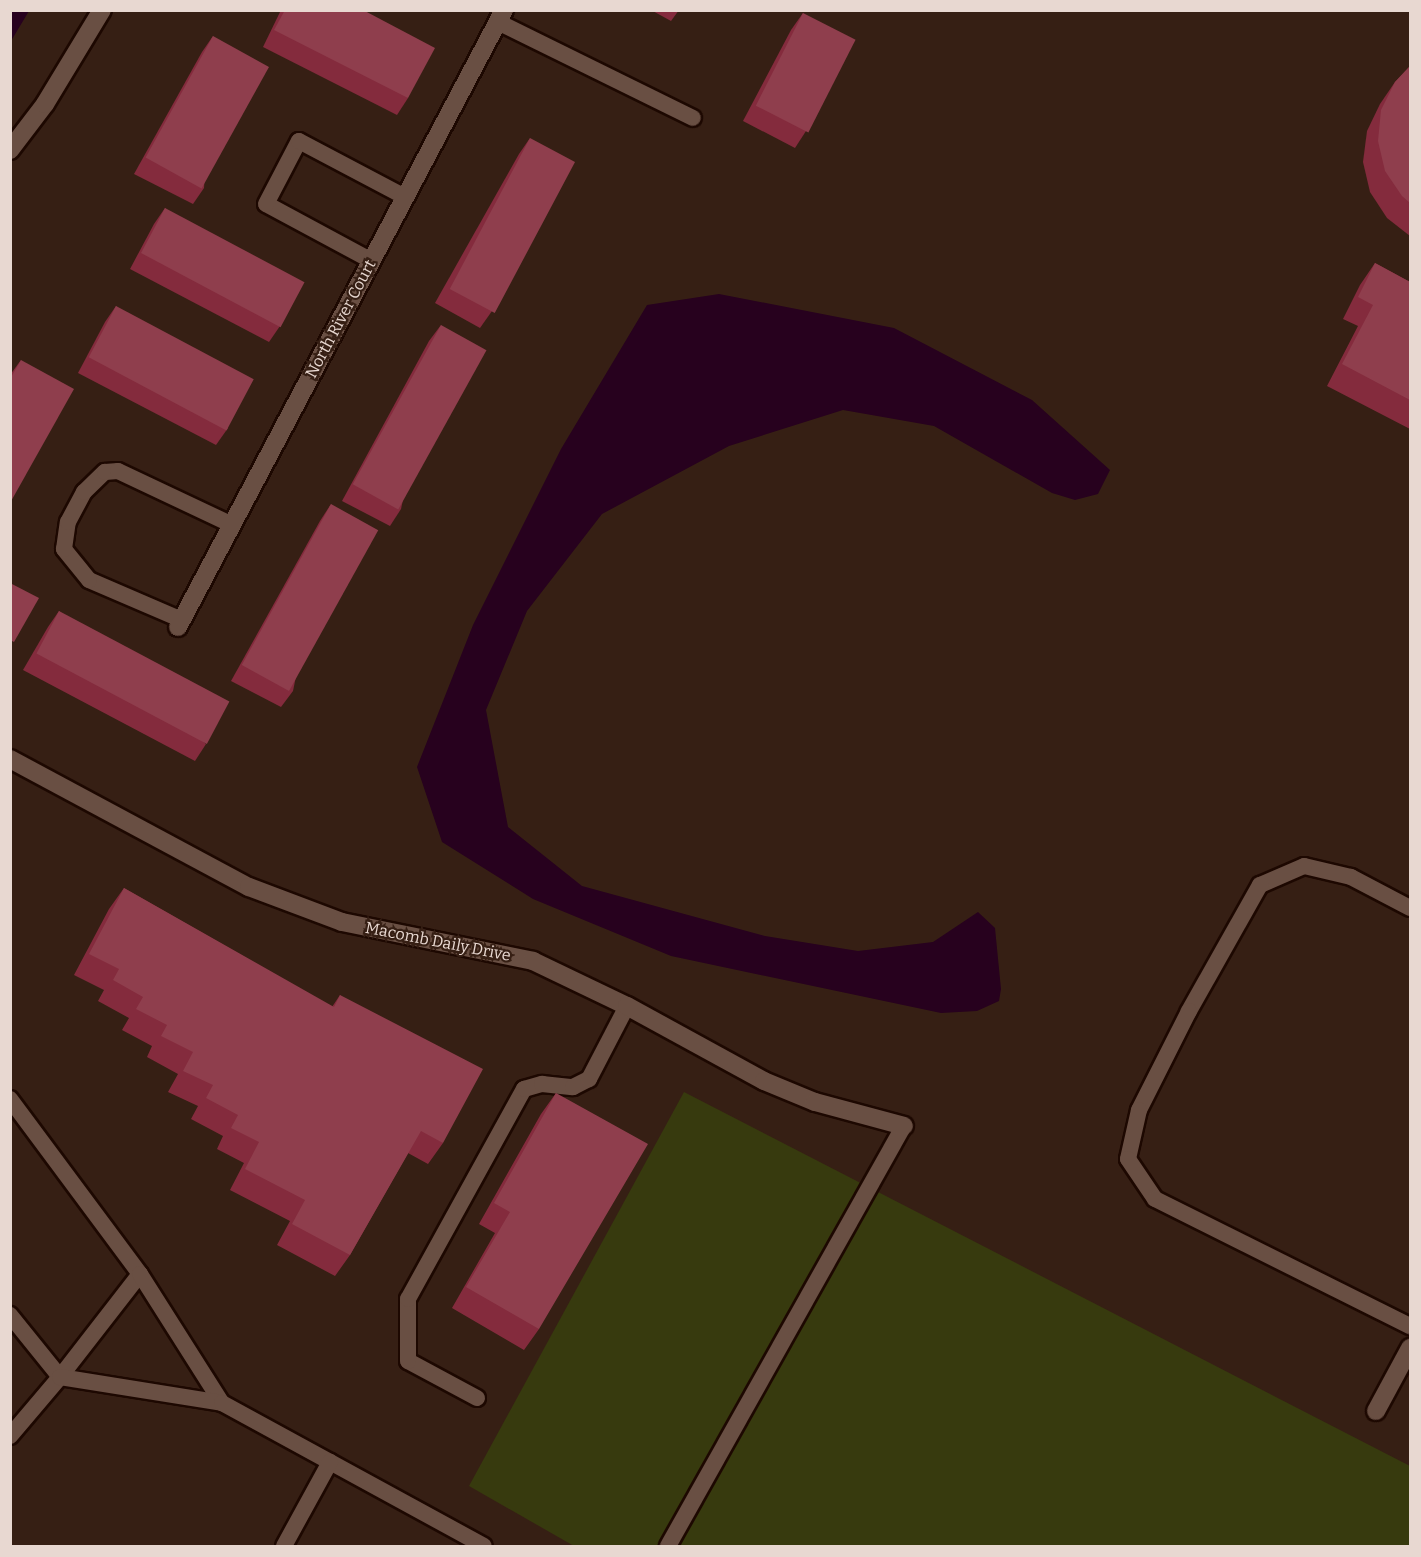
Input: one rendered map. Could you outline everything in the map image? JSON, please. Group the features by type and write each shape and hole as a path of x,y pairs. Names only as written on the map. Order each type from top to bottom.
{"street":[{"path":"10,150 45,104 102,10"},
{"name":"North River Court","path":"180,624 501,16"},
{"name":"Macomb Daily Drive","path":"10,759 249,887 342,922 533,961 627,1006 764,1081 815,1102 904,1126"},
{"path":"1376,1411 1410,1348"}],"lane":[{"path":"501,16 693,118"},
{"path":"372,261 266,204 299,141 405,197"},
{"path":"180,624 89,580 64,549 68,522 84,492 105,472 118,471 232,525"},
{"path":"1410,908 1351,876 1304,866 1260,885 1189,1011 1139,1110 1128,1159 1155,1199 1410,1326"},
{"path":"477,1398 408,1361 408,1299 524,1089 542,1084 573,1087 589,1079 627,1006"},
{"path":"10,1099 140,1274 222,1403"},
{"path":"668,1546 904,1126"},
{"path":"10,1436 60,1377 140,1274"},
{"path":"10,1315 60,1377 222,1403 484,1546"},
{"path":"284,1546 330,1462"}],"green space":[{"path":"684,1092 1410,1466 1410,1546 574,1546 469,1486"}],"shaded area":[{"path":"10,11 29,11 11,41"},
{"path":"719,294 894,328 1032,400 1110,470 1098,494 1075,500 1052,493 934,426 843,410 729,446 602,514 527,611 486,710 508,827 582,886 765,936 858,951 933,942 978,912 995,928 1001,989 999,1001 977,1011 941,1013 671,956 533,899 442,842 417,767 473,625 561,449 647,305"}],"building":[{"path":"285,10 363,10 435,48 408,98 274,30"},
{"path":"803,13 856,40 808,132 756,106"},
{"path":"213,36 269,67 202,189 146,158"},
{"path":"1410,66 1410,203 1402,196 1385,171 1378,141 1381,110 1395,82"},
{"path":"530,138 575,162 495,313 450,289"},
{"path":"165,208 305,282 281,327 141,253"},
{"path":"1375,263 1410,282 1410,400 1342,364 1373,305 1358,297"},
{"path":"116,306 254,379 227,430 89,357"},
{"path":"441,325 486,350 398,509 353,484"},
{"path":"21,360 74,389 10,503 10,379"},
{"path":"331,504 378,530 289,691 242,665"},
{"path":"10,583 39,598 14,642 10,640"},
{"path":"59,611 229,702 207,744 36,653"},
{"path":"124,888 334,1007 340,995 483,1069 443,1143 421,1131 350,1255 292,1224 305,1200 245,1169 259,1142 231,1128 238,1115 206,1098 213,1085 183,1071 193,1052 161,1036 167,1025 136,1009 143,997 113,980 119,969 89,954"},
{"path":"556,1093 648,1144 539,1329 466,1287 510,1212 494,1203"}]}
